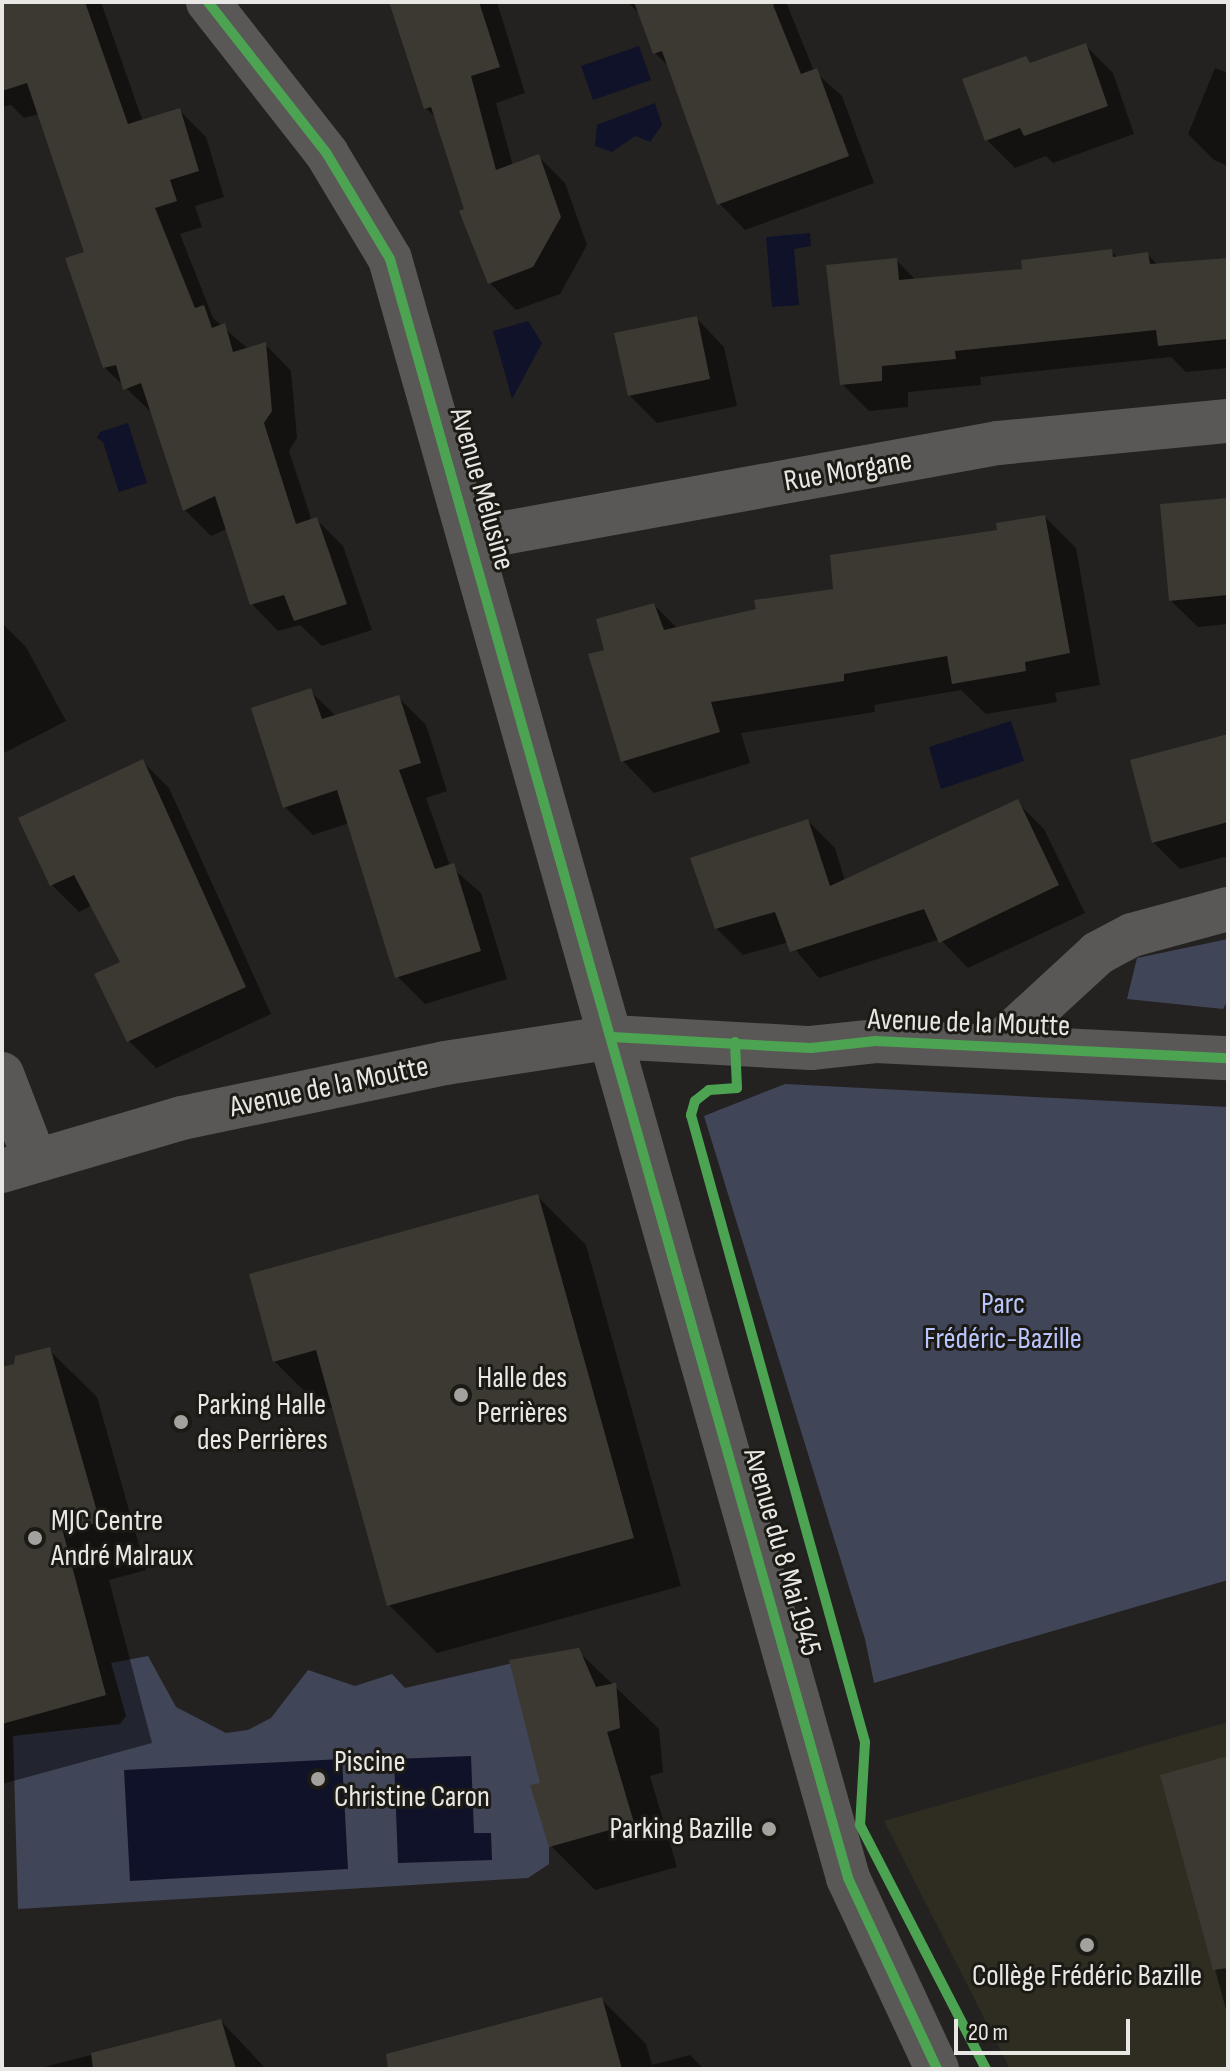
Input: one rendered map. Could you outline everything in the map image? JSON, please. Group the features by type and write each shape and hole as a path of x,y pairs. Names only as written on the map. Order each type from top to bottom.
{"street":[{"name":"Avenue Mélusine","path":"208,2 327,154 390,259 612,1037"},
{"name":"Rue Morgane","path":"471,539 998,443 1228,421"},
{"name":"Avenue de la Moutte","path":"997,1046 1098,953 1132,935 1228,909"},
{"name":"Avenue de la Moutte","path":"18,1166 182,1118 302,1092 612,1037 811,1048 876,1041 1228,1058"},
{"name":"Avenue du 8 Mai 1945","path":"612,1037 848,1878 937,2069"},
{"path":"2,1074 18,1166"}],"shaded area":[{"path":"639,46 651,80 593,100 581,66"},
{"path":"655,103 662,125 650,142 635,136 612,152 595,146 597,125"},
{"path":"810,233 811,246 794,249 799,305 772,307 766,237"},
{"path":"528,321 542,343 512,399 493,331"},
{"path":"128,423 147,483 119,492 103,442 97,438 100,432"},
{"path":"1011,721 1024,761 941,789 929,747"},
{"name":"Collège Frédéric Bazille","path":"1228,1722 1228,2069 1010,2069 884,1821"},
{"path":"471,1756 474,1833 491,1833 492,1860 398,1863 394,1759"},
{"path":"342,1759 348,1869 130,1881 124,1770"}],"green space":[{"path":"1228,939 1228,1000 1223,1009 1127,999 1137,958"},
{"name":"Parc Frédéric-Bazille","path":"785,1084 1228,1107 1228,1580 874,1683 865,1639 704,1116"},
{"name":"Piscine Christine Caron","path":"579,1648 596,1687 616,1683 620,1728 607,1732 634,1823 549,1847 549,1864 528,1878 18,1909 13,1736 120,1724 126,1716 111,1663 148,1656 176,1707 226,1733 248,1730 271,1718 308,1670 355,1686 392,1674 405,1688"}],"building":[{"path":"2,2 85,2 128,124 180,108 199,171 170,180 177,201 155,208 195,308 204,305 212,328 225,323 233,352 266,342 272,411 264,423 296,524 317,517 347,604 294,621 284,595 250,605 215,496 183,511 141,383 123,390 116,365 103,368 65,258 84,252 27,83 2,91"},
{"path":"389,2 479,2 500,67 471,76 496,170 539,154 561,217 533,267 488,284 459,211 464,209 431,107 424,109"},
{"path":"634,2 776,2 773,5 801,74 817,68 849,156 717,205 662,51 653,54"},
{"path":"1086,43 1108,106 1024,136 1020,128 985,141 962,79 1026,56 1030,63"},
{"path":"1112,249 1113,257 1148,252 1150,264 1228,258 1228,339 1158,346 1156,330 955,351 956,359 882,366 882,381 840,385 826,265 897,258 899,280 1022,269 1021,260"},
{"path":"697,316 710,379 628,396 614,333"},
{"path":"1228,498 1228,595 1169,601 1160,504"},
{"path":"1045,515 1070,653 1025,662 1026,671 952,684 947,656 844,674 844,681 711,702 720,732 621,762 588,654 604,650 596,619 654,603 664,630 756,609 754,600 833,589 830,555 997,530 996,523"},
{"path":"311,688 322,719 399,695 421,763 399,770 435,869 454,863 481,951 395,978 337,790 283,808 251,708"},
{"path":"1228,734 1228,822 1152,843 1130,760"},
{"path":"143,759 246,987 127,1042 94,974 120,962 74,875 50,886 18,818"},
{"path":"1018,799 1059,885 939,943 924,909 790,952 775,912 715,929 690,858 808,819 830,886"},
{"name":"Halle des Perrières","path":"538,1194 634,1538 387,1606 316,1350 273,1362 249,1274"},
{"name":"MJC Centre André Malraux","path":"50,1347 100,1522 63,1532 106,1695 2,1724 2,1367 14,1364 15,1356"},
{"path":"579,1648 596,1687 616,1683 620,1728 607,1732 634,1823 549,1847 530,1785 540,1783 509,1660"},
{"path":"1228,1756 1228,1968 1213,1970 1160,1775"},
{"path":"602,1997 622,2069 388,2069 386,2054"},
{"path":"221,2019 236,2069 93,2069 91,2053"}],"cycle path":[{"path":"208,2 327,154 390,259 848,1878 937,2069"},
{"path":"612,1037 811,1048 876,1041 1228,1058"},
{"path":"735,1042 737,1088 709,1090 695,1101 691,1115 865,1742 860,1825 986,2069"}],"place":[{"name":"Halle des Perrières","path":"461,1395"},
{"name":"Parking Halle des Perrières","path":"181,1422"},
{"name":"MJC Centre André Malraux","path":"35,1538"},
{"name":"Piscine Christine Caron","path":"318,1779"},
{"name":"Parking Bazille","path":"769,1829"},
{"name":"Collège Frédéric Bazille","path":"1087,1945"}]}
